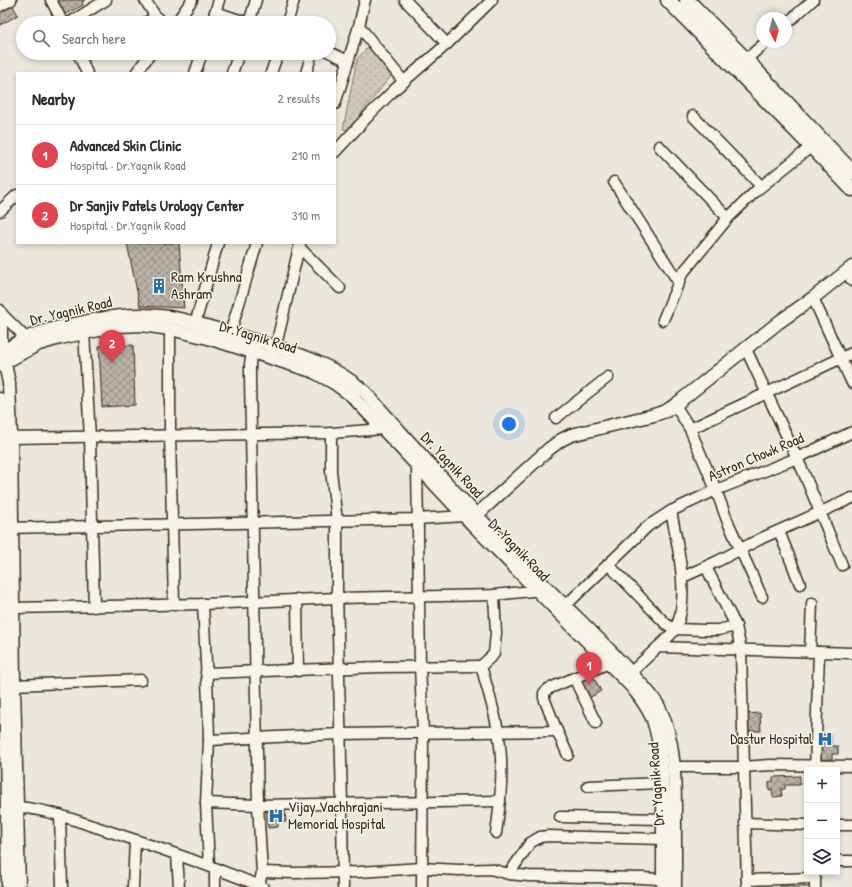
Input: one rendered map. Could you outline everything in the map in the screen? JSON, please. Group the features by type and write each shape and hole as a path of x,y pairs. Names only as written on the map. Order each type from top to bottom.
{"main road":[{"path":"668,0 741,64 852,172"},
{"path":"687,0 812,146 852,189"}],"street":[{"path":"51,0 59,16"},
{"path":"80,16 106,0"},
{"path":"145,0 156,16"},
{"path":"181,16 192,0"},
{"path":"214,16 219,0"},
{"path":"251,16 256,0"},
{"path":"289,16 294,0"},
{"path":"336,101 359,26 365,0"},
{"path":"405,0 447,44"},
{"path":"792,19 813,0"},
{"path":"336,151 370,114 447,44 488,1"},
{"path":"215,12 227,16"},
{"path":"359,26 404,82"},
{"path":"741,64 759,48"},
{"path":"336,55 348,61"},
{"path":"84,60 88,72"},
{"path":"137,72 146,60"},
{"path":"195,72 200,60"},
{"path":"232,72 237,60"},
{"path":"271,72 276,60"},
{"path":"306,72 310,60"},
{"path":"693,116 761,186"},
{"path":"659,146 728,218"},
{"path":"663,320 682,274 728,218 761,186 812,146"},
{"path":"614,182 679,283"},
{"path":"0,211 16,197"},
{"path":"195,324 218,244"},
{"path":"230,334 257,244"},
{"path":"300,245 340,288"},
{"path":"275,352 300,245"},
{"path":"7,528 417,519 471,515 561,440 571,435 666,411 779,322 850,273"},
{"path":"813,298 852,384"},
{"path":"1,312 26,338"},
{"path":"1,312 2,358 9,383 6,439 7,528 13,806 19,887"},
{"name":"Dr. Yagnik Road","path":"2,358 26,338 54,328 111,316 130,314 150,315 169,317 230,334 252,346 275,352 306,357 329,368 356,384 471,515 542,590 628,676 650,695 659,708 670,737 675,792 669,884"},
{"name":"Dr.Yagnik Road","path":"2,358 60,338 118,326 142,325 170,329 252,346"},
{"path":"170,329 170,436 174,605"},
{"path":"84,332 90,438 94,607"},
{"path":"13,806 60,815 212,867 260,886 262,872 258,805 253,602 250,377 252,346"},
{"path":"746,349 768,394 842,565"},
{"name":"Dr.Yagnik Road","path":"275,352 334,383 352,396 417,465 471,515"},
{"path":"690,429 852,354"},
{"path":"556,418 608,377"},
{"path":"0,399 6,439"},
{"path":"675,405 690,429 727,520 762,597"},
{"path":"6,439 331,433 384,430"},
{"name":"Astron Chowk Road","path":"562,609 648,526 671,511 716,490 796,458 852,432"},
{"path":"331,433 331,471 337,521 337,598 343,887"},
{"path":"417,465 420,666 423,733 422,887"},
{"path":"683,577 852,498"},
{"path":"262,872 294,874 422,868 459,870 490,869 509,874 529,876 603,882 669,884 663,839 662,783 660,753 656,729 642,699 628,676 675,630 681,609 683,577 671,511"},
{"path":"7,528 13,608 14,685 13,806 8,887"},
{"path":"779,531 800,584"},
{"path":"608,564 666,624 675,630 718,630 736,626"},
{"path":"706,567 736,626 741,650 747,884 815,879"},
{"path":"13,608 174,605 297,599 494,595 542,590"},
{"path":"206,674 420,666 481,666 494,654 496,633 494,595"},
{"path":"297,599 298,671"},
{"path":"812,603 815,652 815,767"},
{"path":"203,604 209,740 206,803 215,887"},
{"path":"658,647 852,653"},
{"path":"568,755 544,698 544,693 548,689 613,660"},
{"path":"481,666 498,731 501,766 500,801 496,833"},
{"path":"574,678 596,723"},
{"path":"14,685 141,680"},
{"path":"209,740 340,734 557,731"},
{"path":"673,766 744,767 769,765 804,767"},
{"path":"834,767 852,766"},
{"path":"588,786 662,783"},
{"path":"206,803 258,805 500,801"},
{"path":"60,815 62,887"},
{"path":"560,817 663,819"},
{"path":"745,823 804,825"},
{"path":"840,825 852,825"},
{"path":"509,874 530,843 540,837 663,839"},
{"path":"133,887 135,840"},
{"path":"177,855 179,887"},
{"path":"840,861 852,861"}],"shaded area":[{"path":"369,46 391,76 361,113 354,130 343,129 357,59"}],"building":[{"path":"51,0 85,0 82,2 83,5 62,16"},
{"path":"12,4 18,15 0,25 0,11"},
{"name":"Ram Krushna Ashram","path":"127,244 179,244 184,308 140,306"},
{"path":"133,345 135,405 102,407 99,346"},
{"path":"592,674 601,691 589,698 580,681"},
{"path":"760,713 761,731 747,731 746,714"},
{"path":"831,734 831,746 838,746 838,754 832,754 832,759 819,760 818,735"},
{"path":"800,776 800,785 785,785 785,789 781,789 782,796 773,797 772,789 769,790 769,782 773,781 773,777"},
{"path":"285,810 286,822 278,822 278,827 268,828 266,811"},
{"path":"815,878 815,887 780,887 780,879"}],"place":[{"name":"Ram Krushna Ashram","path":"159,286"},
{"name":"Dr Sanjiv Patels Urology Center","path":"112,363"},
{"name":"Advanced Skin Clinic","path":"589,685"},
{"name":"Dastur Hospital","path":"825,739"},
{"name":"Vijay Vachhrajani Memorial Hospital","path":"276,816"}]}
